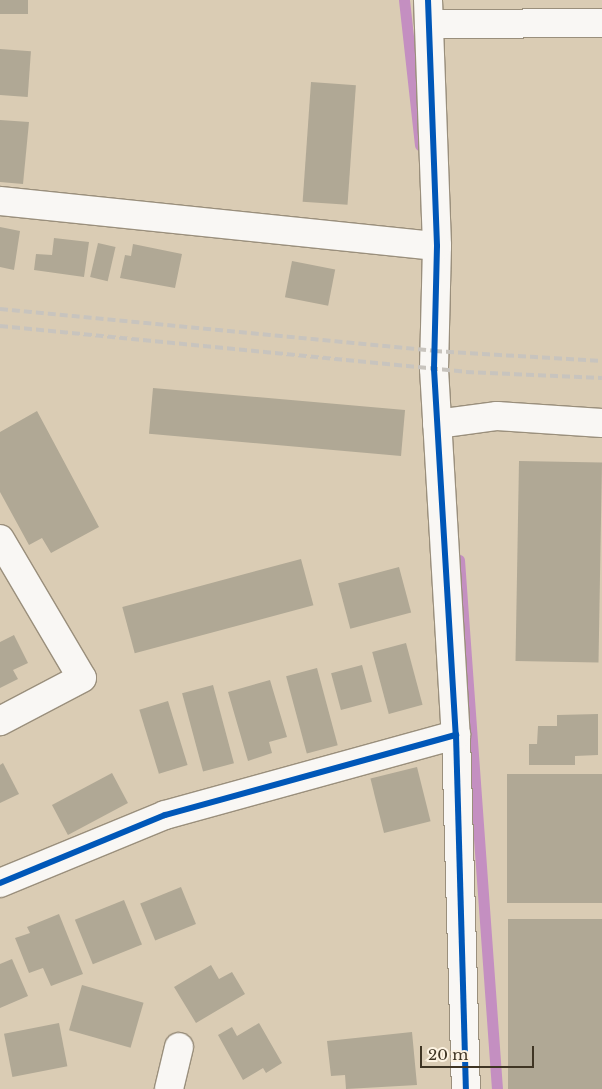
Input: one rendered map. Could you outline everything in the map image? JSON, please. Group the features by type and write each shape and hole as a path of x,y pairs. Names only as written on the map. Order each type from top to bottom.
{"street":[{"path":"466,1089 456,735 434,369 437,246 428,12 602,23"},
{"path":"0,201 437,246"},
{"path":"436,424 497,416 602,423"},
{"path":"0,539 82,678 0,722"},
{"path":"0,883 165,815 456,735"},
{"path":"169,1089 179,1047"}],"building":[{"path":"0,0 28,0 28,14 0,14"},
{"path":"0,49 31,51 28,97 0,95"},
{"path":"311,82 356,85 348,205 303,202"},
{"path":"0,120 29,122 23,184 0,182"},
{"path":"0,227 20,231 14,270 0,267"},
{"path":"54,238 89,242 84,277 34,270 36,254 52,255"},
{"path":"98,243 116,247 108,281 90,277"},
{"path":"133,244 182,254 175,288 120,278 125,255 131,256"},
{"path":"292,261 335,269 328,306 285,297"},
{"path":"153,388 405,410 401,456 149,434"},
{"path":"37,411 99,527 51,553 42,538 29,545 0,492 0,432"},
{"path":"519,461 602,462 598,662 516,661"},
{"path":"301,559 313,605 135,653 122,607"},
{"path":"399,567 411,612 350,629 338,583"},
{"path":"14,635 28,663 13,670 18,679 0,688 0,642"},
{"path":"406,643 423,705 389,714 372,652"},
{"path":"362,665 372,702 341,710 331,673"},
{"path":"317,668 338,745 307,754 286,676"},
{"path":"270,680 287,737 269,742 272,753 248,761 228,692"},
{"path":"213,685 234,763 203,772 182,693"},
{"path":"168,701 188,765 159,774 139,710"},
{"path":"598,714 598,755 575,756 575,765 529,765 529,744 537,744 538,726 557,726 557,715"},
{"path":"3,763 19,794 0,803 0,765"},
{"path":"417,767 431,821 384,833 370,779"},
{"path":"112,773 128,803 68,835 52,805"},
{"path":"507,774 602,774 602,903 507,903"},
{"path":"181,887 196,924 155,941 140,903"},
{"path":"124,900 142,945 93,964 75,920"},
{"path":"59,914 83,974 51,986 43,968 29,973 15,938 30,933 27,927"},
{"path":"508,919 602,919 602,1089 508,1089"},
{"path":"12,959 28,996 0,1008 0,964"},
{"path":"211,965 219,979 232,972 245,994 196,1023 174,987"},
{"path":"82,985 144,1003 131,1048 69,1030"},
{"path":"59,1023 67,1066 12,1077 4,1034"},
{"path":"259,1023 282,1063 266,1073 263,1068 243,1080 218,1035 232,1027 237,1036"},
{"path":"412,1032 417,1085 346,1089 345,1075 331,1076 327,1041"}],"waterway":[{"path":"404,0 420,145"},
{"path":"459,560 497,1089"}],"railway":[{"path":"0,309 434,351 602,361"},
{"path":"0,326 466,372 602,378"}],"cycle path":[{"path":"428,0 437,246 434,369 456,735 466,1089"},
{"path":"0,883 165,815 456,735"}]}
